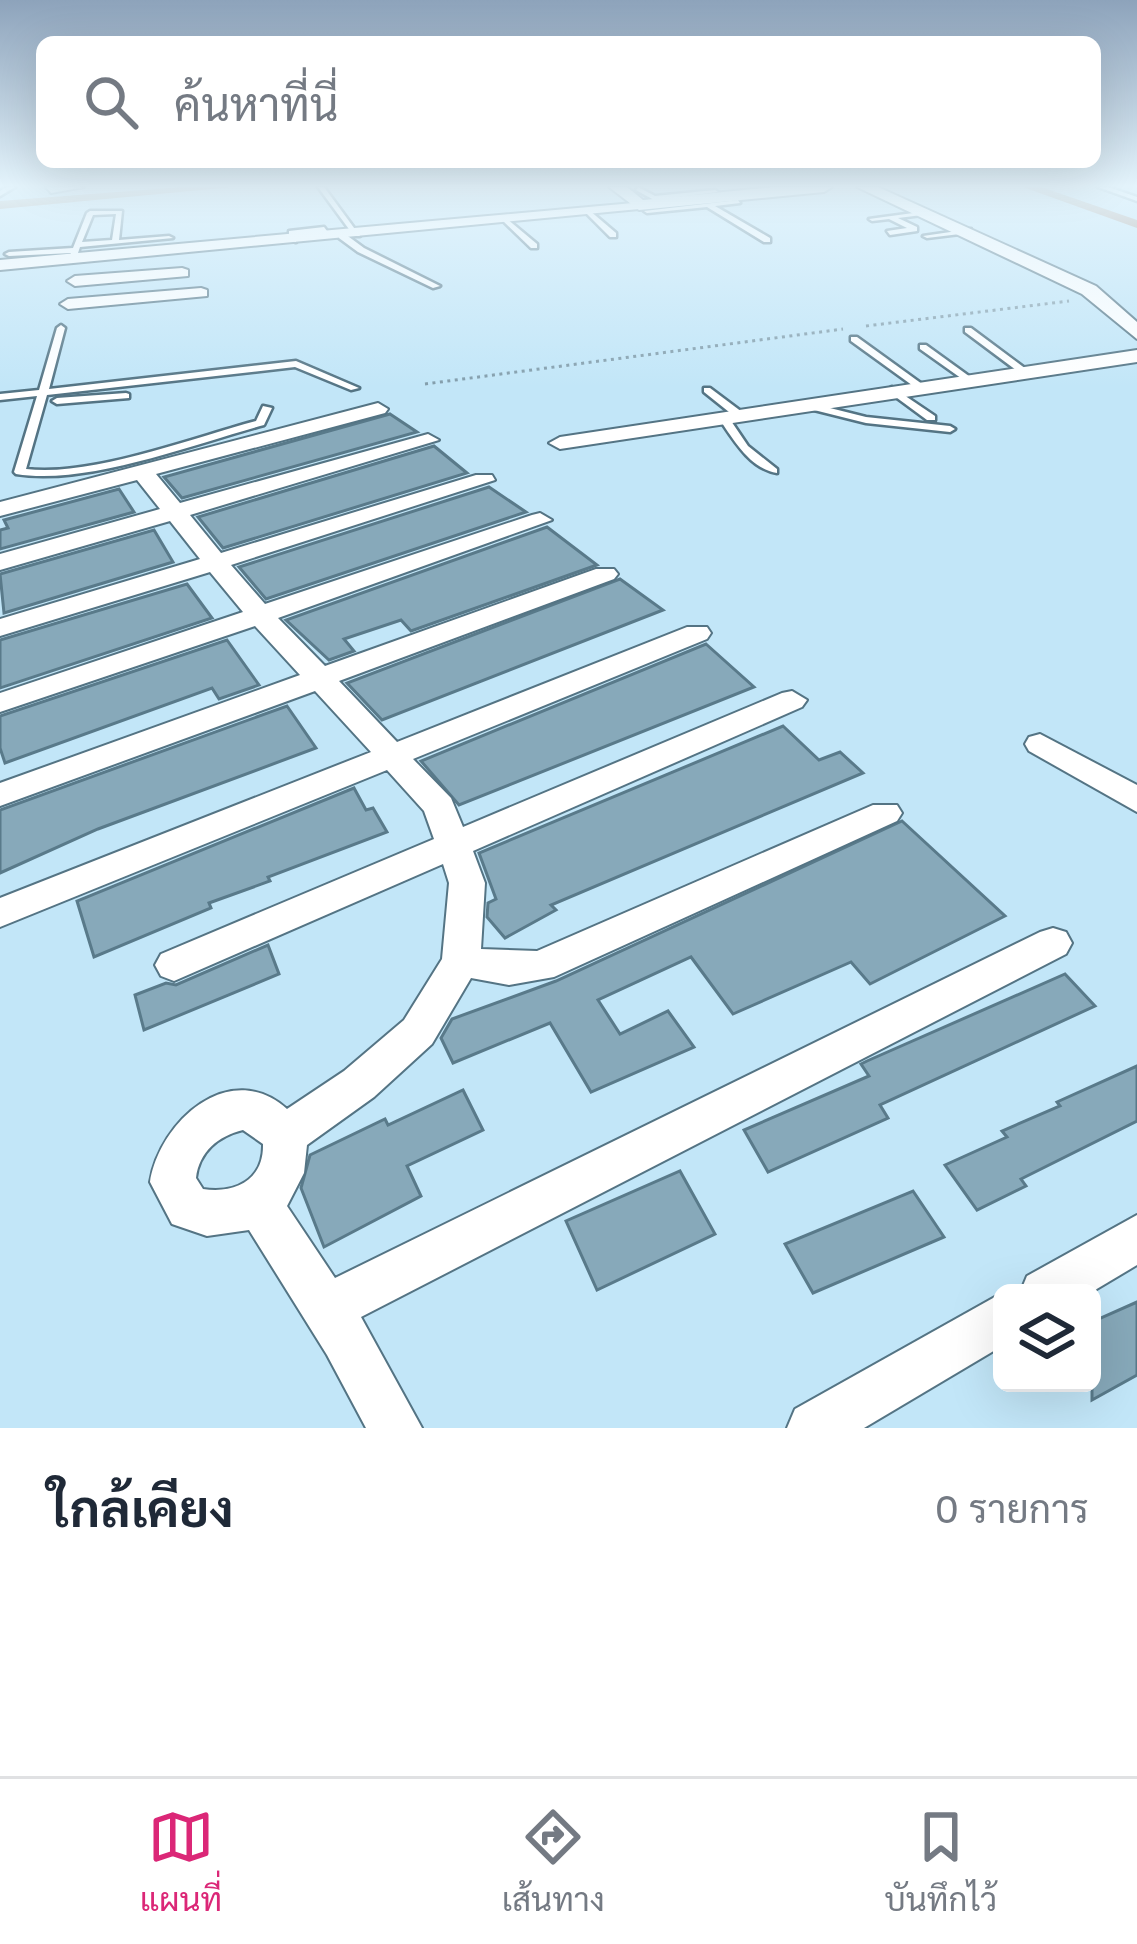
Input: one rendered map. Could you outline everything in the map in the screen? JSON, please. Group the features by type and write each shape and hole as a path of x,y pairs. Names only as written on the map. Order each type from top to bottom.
{"street":[{"path":"5,260 70,254"},
{"path":"61,328 75,281 77,254"},
{"path":"1012,254 1098,296 1137,333"},
{"path":"75,281 182,273"},
{"path":"68,304 201,293"},
{"path":"560,443 1137,356"},
{"path":"0,508 378,409"},
{"path":"0,562 428,440"},
{"path":"142,471 260,615 439,806 467,883 461,961 418,1032 358,1084 285,1135"},
{"path":"0,628 484,480"},
{"path":"0,703 540,520"},
{"path":"0,795 605,574"},
{"path":"0,914 698,633"},
{"path":"174,964 792,700"},
{"path":"1040,744 1137,800"},
{"path":"461,961 509,969 541,966 885,813"},
{"path":"327,1308 1053,943"},
{"path":"243,1110 261,1113 285,1135 284,1170 258,1203 221,1216 188,1208 173,1182 180,1149 206,1122 243,1110"},
{"path":"258,1203 327,1308 395,1428"},
{"path":"1059,1284 1137,1238"},
{"path":"814,1428 993,1323"}],"lane":[{"path":"369,254 436,286"},
{"path":"61,328 20,472 32,476 91,466 260,422 267,408"},
{"path":"968,330 1024,370"},
{"path":"854,339 920,386"},
{"path":"923,347 968,379"},
{"path":"41,398 296,364 354,388"},
{"path":"706,390 730,416 744,448 773,471"},
{"path":"892,390 931,418"},
{"path":"0,397 126,396"},
{"path":"802,404 866,420 950,429"}],"path":[{"path":"425,384 1098,296"}],"building":[{"path":"390,414 417,432 182,498 164,477"},
{"path":"434,446 467,473 223,548 198,517"},
{"path":"489,487 526,512 266,599 239,567"},
{"path":"119,489 134,512 0,549 0,530 8,528 4,520"},
{"path":"547,527 597,565 411,631 401,620 344,639 354,651 329,660 286,620"},
{"path":"154,530 173,562 4,613 0,574"},
{"path":"620,579 663,610 382,720 347,683"},
{"path":"187,584 212,618 0,688 0,640"},
{"path":"227,640 259,685 219,699 212,688 5,763 0,716"},
{"path":"706,644 754,687 459,805 421,761"},
{"path":"287,706 316,748 98,829 0,873 0,810"},
{"path":"783,726 819,760 840,752 863,773 551,905 556,910 505,938 487,917 488,903 496,899 479,853"},
{"path":"354,788 366,810 373,808 387,832 268,877 270,881 209,903 211,908 94,957 77,901"},
{"path":"902,821 1005,916 870,984 851,962 733,1014 691,957 598,1000 620,1034 668,1011 694,1047 591,1092 550,1023 453,1063 441,1038 452,1019 556,981"},
{"path":"268,945 279,974 144,1030 135,995 166,983 176,985"},
{"path":"1065,974 1095,1006 880,1105 888,1118 768,1172 744,1130 869,1076 861,1064 867,1061"},
{"path":"1137,1066 1137,1121 1021,1179 1026,1186 977,1210 945,1165 1007,1137 1002,1131 1060,1106 1057,1102"},
{"path":"463,1090 483,1130 407,1166 421,1196 324,1247 301,1188 310,1155 385,1119 388,1125"},
{"path":"680,1171 715,1234 597,1290 566,1221"},
{"path":"913,1191 944,1237 813,1293 785,1244"},
{"path":"1137,1302 1137,1375 1092,1400 1092,1392 1101,1392 1101,1318"}]}
